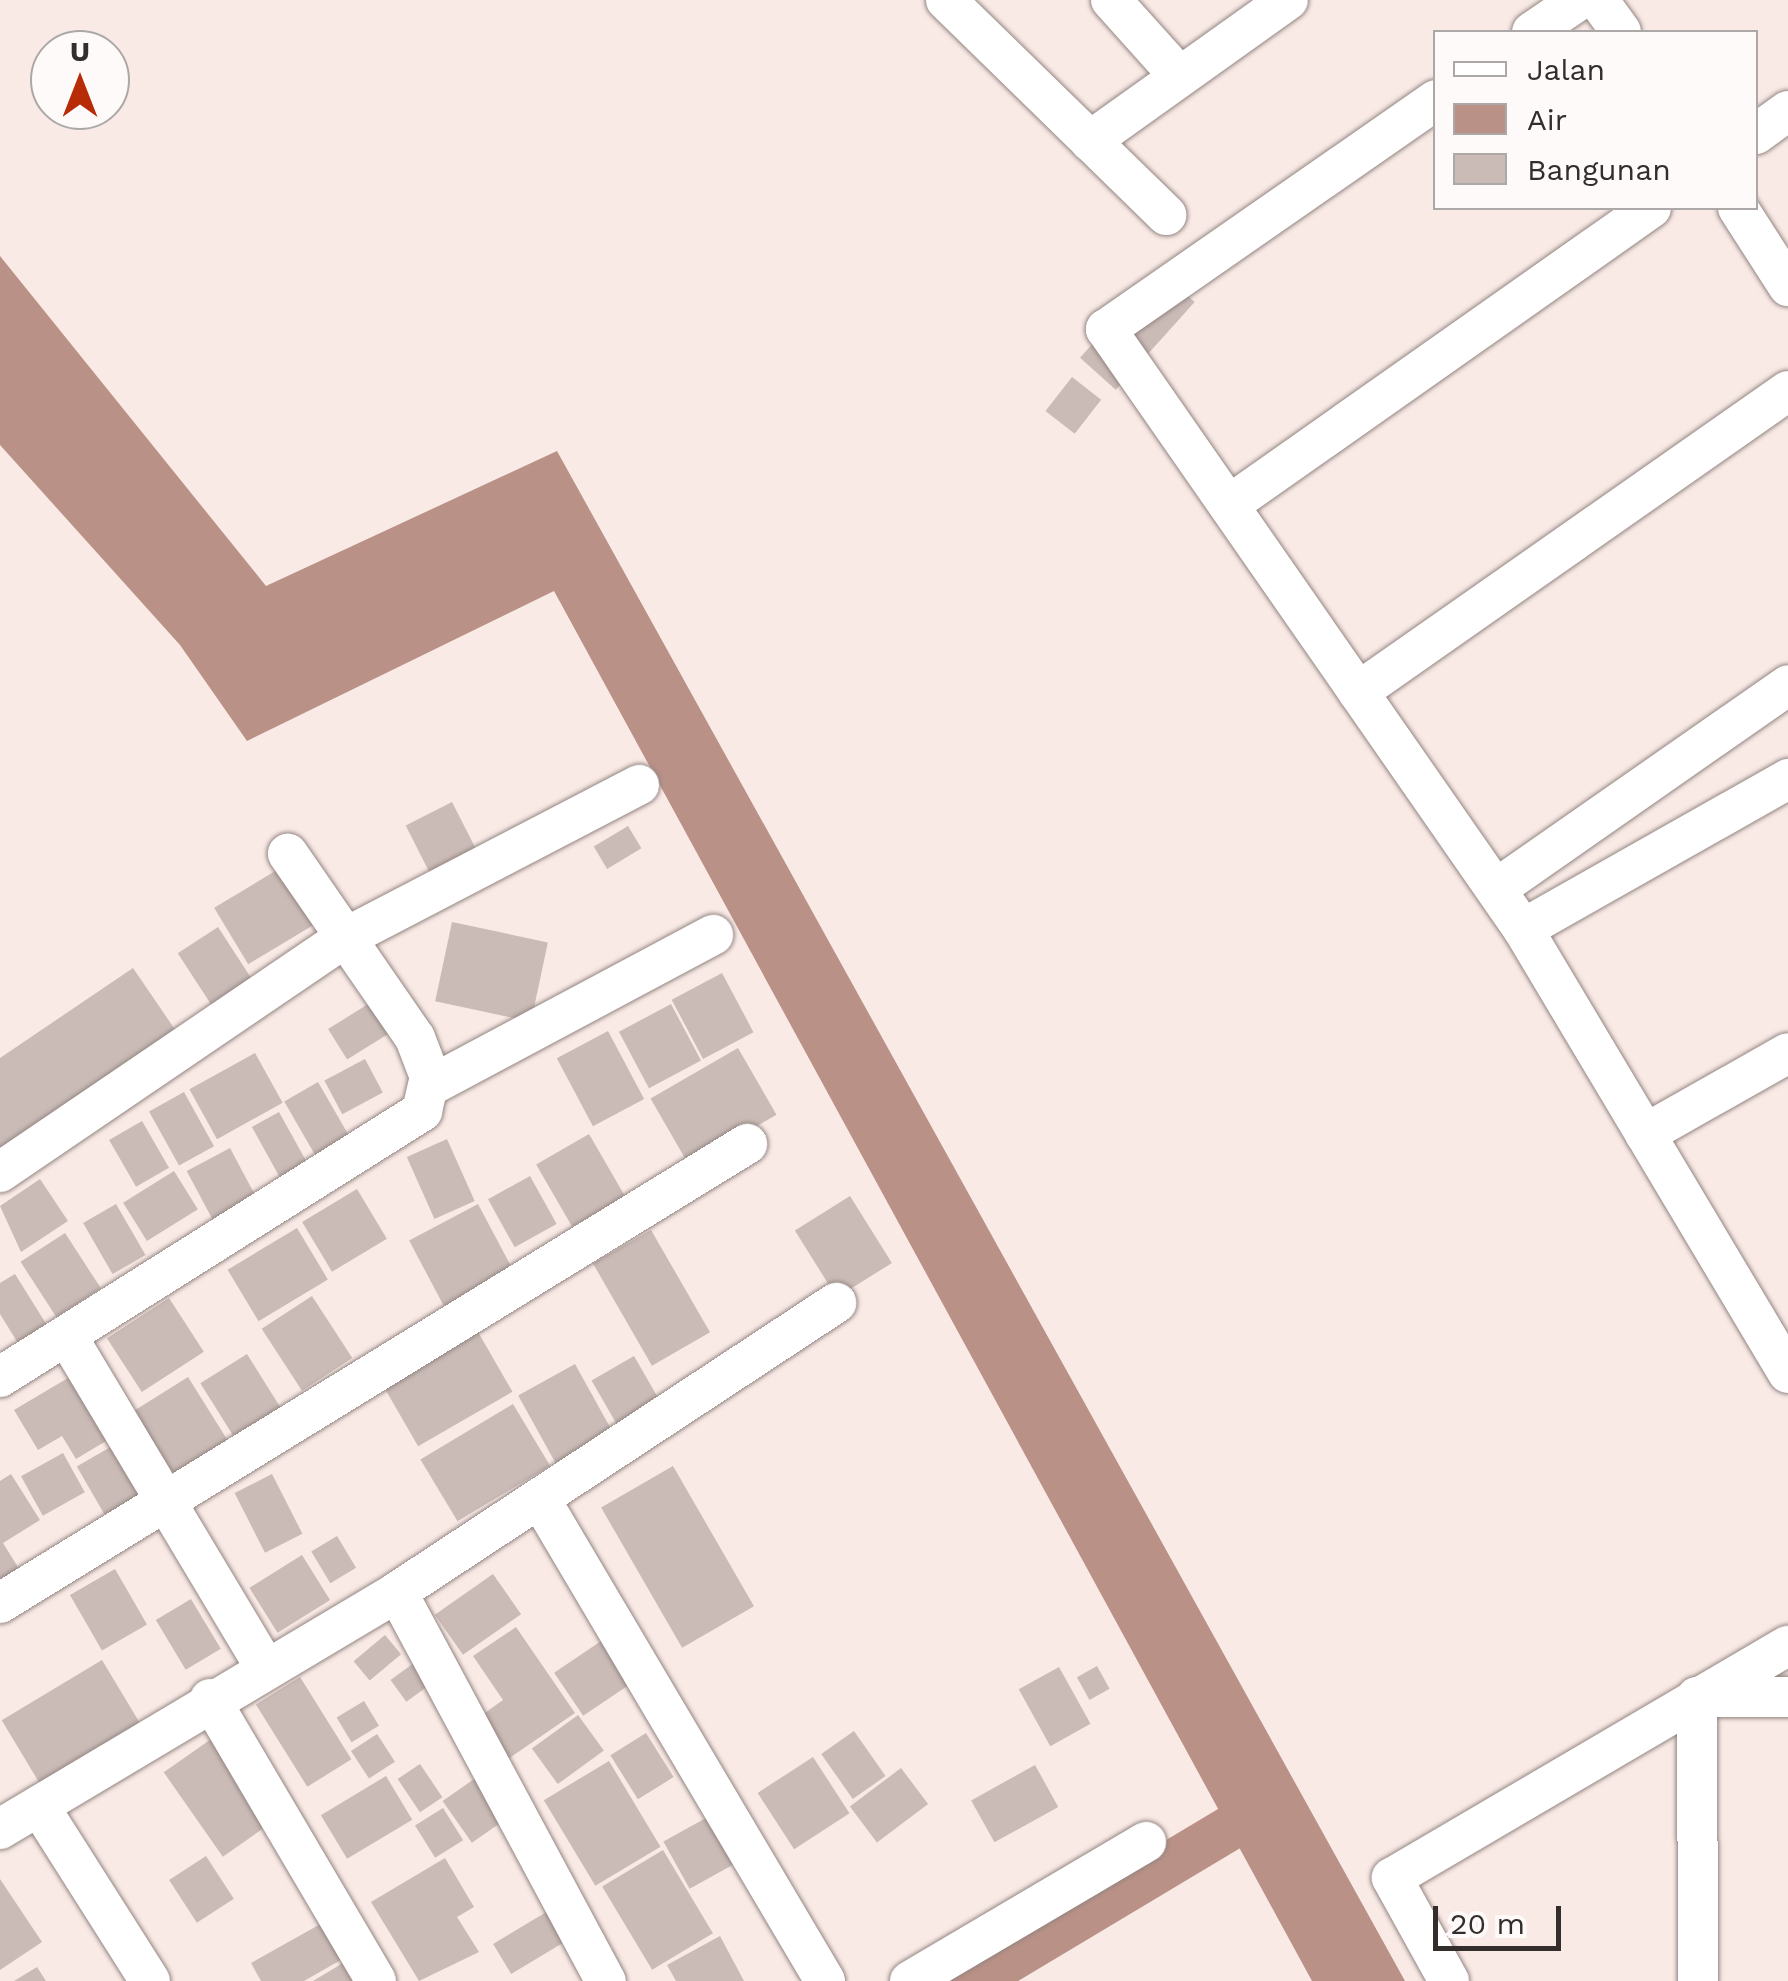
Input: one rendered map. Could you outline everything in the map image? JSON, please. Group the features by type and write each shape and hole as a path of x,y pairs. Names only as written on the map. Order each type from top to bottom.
{"street":[{"path":"946,0 1166,216"},
{"path":"1110,0 1180,77"},
{"path":"1090,141 1288,0"},
{"path":"1535,30 1579,0"},
{"path":"1598,0 1620,30"},
{"path":"1433,102 1106,329 1523,929 1783,1352"},
{"path":"1758,133 1788,111"},
{"path":"1229,505 1649,210"},
{"path":"1739,210 1788,286"},
{"path":"1358,692 1788,391"},
{"path":"1496,889 1788,685"},
{"path":"1523,929 1788,779"},
{"path":"0,1172 341,940 639,785"},
{"path":"288,854 341,940 414,1038 430,1086"},
{"path":"0,1377 411,1124 430,1086 713,935"},
{"path":"1646,1134 1788,1053"},
{"path":"0,1603 747,1144"},
{"path":"0,1828 210,1699 397,1592 836,1302"},
{"path":"68,1338 264,1667"},
{"path":"540,1499 825,1981"},
{"path":"397,1592 606,1981"},
{"path":"1449,1981 1392,1878 1788,1646"},
{"path":"1697,1697 1788,1697"},
{"path":"1697,1697 1698,1981"},
{"path":"210,1699 376,1981"},
{"path":"39,1806 150,1981"},
{"path":"910,1981 1146,1842"}],"water":[{"path":"0,256 266,586 557,451 1405,1981 1312,1981 554,591 247,741 180,645 0,445"}],"building":[{"path":"1159,270 1195,302 1116,390 1080,358"},
{"path":"1072,377 1101,400 1075,434 1046,411"},
{"path":"452,802 477,850 430,874 406,826"},
{"path":"628,826 641,848 607,869 594,847"},
{"path":"287,864 321,921 248,964 214,908"},
{"path":"452,922 548,942 531,1022 435,1001"},
{"path":"218,927 257,987 217,1014 178,953"},
{"path":"133,968 176,1031 0,1149 0,1058"},
{"path":"722,973 753,1032 703,1059 672,1000"},
{"path":"373,1001 392,1032 347,1060 328,1029"},
{"path":"671,1004 701,1061 649,1088 619,1032"},
{"path":"608,1031 644,1099 593,1126 557,1058"},
{"path":"738,1048 777,1115 689,1165 651,1098"},
{"path":"255,1053 283,1103 217,1139 189,1089"},
{"path":"365,1059 383,1093 342,1114 324,1081"},
{"path":"318,1082 351,1139 317,1159 284,1102"},
{"path":"184,1092 214,1146 179,1166 149,1111"},
{"path":"279,1112 309,1166 282,1181 252,1127"},
{"path":"142,1121 169,1168 136,1187 109,1140"},
{"path":"589,1134 625,1196 572,1227 536,1164"},
{"path":"447,1139 475,1201 434,1219 407,1157"},
{"path":"230,1148 256,1197 213,1220 187,1171"},
{"path":"174,1171 198,1209 147,1241 123,1203"},
{"path":"530,1176 557,1224 515,1247 488,1199"},
{"path":"40,1179 68,1221 21,1252 0,1206"},
{"path":"357,1189 387,1239 332,1272 302,1222"},
{"path":"850,1196 892,1263 837,1297 795,1230"},
{"path":"116,1204 146,1255 113,1274 83,1223"},
{"path":"478,1204 513,1269 444,1306 409,1241"},
{"path":"297,1228 328,1279 258,1321 228,1270"},
{"path":"651,1230 710,1332 652,1366 593,1264"},
{"path":"65,1233 101,1288 56,1317 21,1262"},
{"path":"15,1274 50,1330 21,1348 0,1314 0,1283"},
{"path":"312,1296 352,1358 302,1391 262,1329"},
{"path":"169,1298 204,1352 142,1392 107,1338"},
{"path":"478,1332 512,1392 418,1446 384,1386"},
{"path":"247,1354 281,1409 235,1438 200,1383"},
{"path":"634,1356 660,1402 618,1426 592,1380"},
{"path":"575,1364 614,1434 557,1465 518,1396"},
{"path":"73,1375 111,1438 76,1459 62,1436 38,1450 14,1410"},
{"path":"188,1377 230,1445 176,1479 134,1411"},
{"path":"513,1404 550,1466 458,1521 420,1460"},
{"path":"114,1445 144,1498 107,1519 77,1466"},
{"path":"63,1453 85,1492 43,1516 21,1476"},
{"path":"673,1466 754,1606 682,1648 601,1508"},
{"path":"11,1474 40,1520 3,1543 21,1572 0,1585 0,1481"},
{"path":"272,1474 302,1534 265,1553 235,1493"},
{"path":"337,1536 356,1568 330,1583 311,1551"},
{"path":"302,1555 330,1600 278,1633 249,1588"},
{"path":"115,1569 147,1624 102,1650 70,1595"},
{"path":"493,1574 521,1614 463,1655 435,1615"},
{"path":"191,1599 221,1649 186,1670 156,1620"},
{"path":"516,1627 575,1713 508,1759 479,1717 503,1700 473,1656"},
{"path":"613,1633 642,1676 583,1716 554,1673"},
{"path":"385,1635 401,1654 370,1681 354,1661"},
{"path":"102,1660 142,1726 41,1786 2,1720"},
{"path":"418,1660 434,1682 406,1702 390,1680"},
{"path":"1097,1666 1110,1689 1089,1700 1077,1677"},
{"path":"1059,1667 1091,1724 1050,1746 1019,1689"},
{"path":"300,1677 351,1759 307,1787 256,1705"},
{"path":"364,1701 379,1726 352,1742 337,1717"},
{"path":"578,1715 604,1751 558,1784 532,1749"},
{"path":"854,1731 886,1776 853,1799 821,1754"},
{"path":"646,1733 674,1777 638,1799 610,1755"},
{"path":"377,1734 395,1762 369,1779 351,1751"},
{"path":"217,1735 276,1819 223,1857 164,1772"},
{"path":"813,1757 849,1813 794,1849 758,1793"},
{"path":"609,1761 661,1847 595,1886 544,1800"},
{"path":"420,1764 442,1797 420,1812 398,1779"},
{"path":"1035,1765 1058,1807 994,1842 971,1800"},
{"path":"901,1768 928,1804 877,1842 850,1807"},
{"path":"386,1776 412,1820 347,1859 321,1815"},
{"path":"477,1777 506,1819 472,1843 443,1801"},
{"path":"443,1808 463,1840 435,1858 415,1825"},
{"path":"715,1813 741,1860 690,1889 663,1842"},
{"path":"663,1850 713,1933 652,1970 602,1887"},
{"path":"206,1856 234,1899 197,1923 169,1880"},
{"path":"445,1858 474,1907 457,1917 479,1952 419,1981 371,1902"},
{"path":"0,1879 42,1942 0,1970"},
{"path":"548,1911 566,1941 511,1974 493,1944"},
{"path":"333,1917 353,1953 304,1981 261,1981 251,1963"},
{"path":"720,1936 744,1981 676,1981 667,1965"},
{"path":"353,1957 367,1981 313,1981"},
{"path":"37,1967 46,1981 14,1981"}],"waterway":[{"path":"973,1981 1245,1818"}]}
